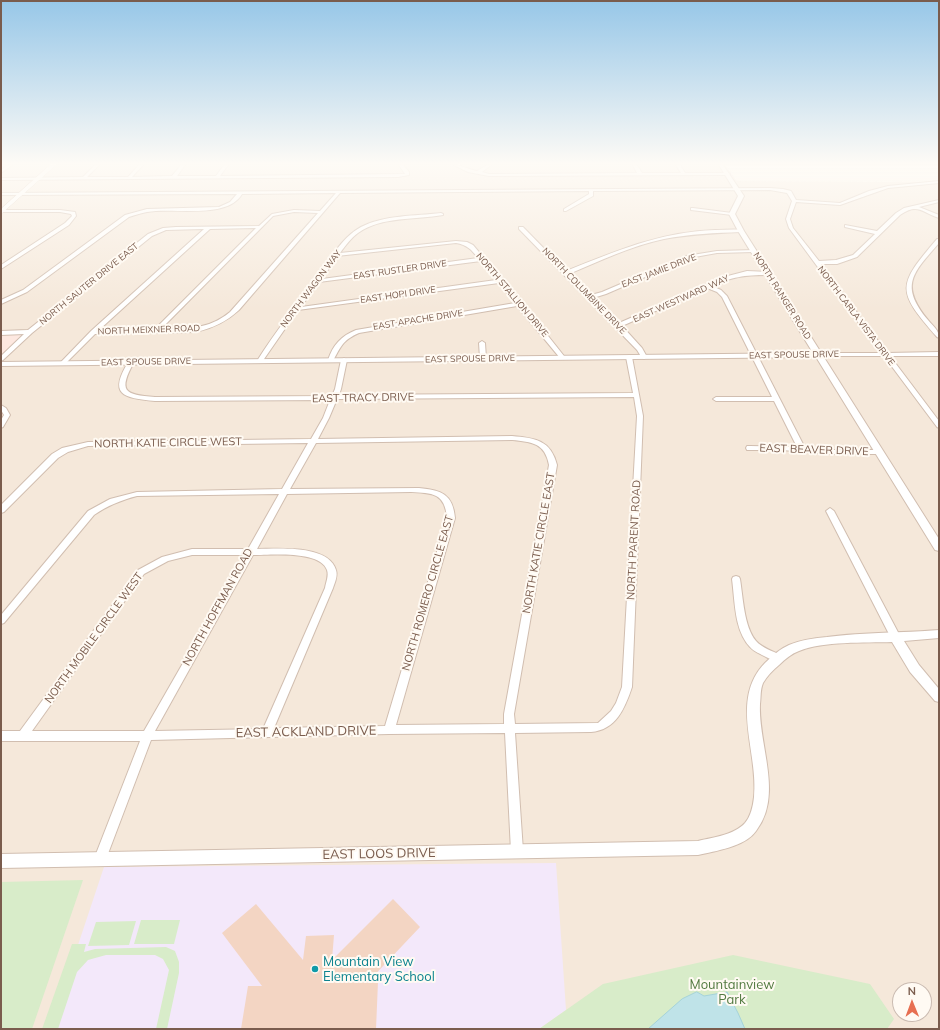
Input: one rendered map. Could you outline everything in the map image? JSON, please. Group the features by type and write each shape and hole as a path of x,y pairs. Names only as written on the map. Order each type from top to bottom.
{"street":[{"path":"1,267 67,224 74,216 71,213"},
{"path":"1,302 25,291 127,216 137,213"},
{"path":"157,330 258,227 277,213"},
{"name":"NORTH MEIXNER ROAD","path":"93,332 206,328 230,317 320,213"},
{"path":"725,213 732,214"},
{"name":"NORTH CARLA VISTA DRIVE","path":"788,213 788,222 939,426"},
{"path":"817,263 837,262 855,256 900,213"},
{"path":"929,213 939,217"},
{"name":"NORTH WAGON WAY","path":"260,361 296,309 346,242 363,228 389,222 441,214"},
{"name":"NORTH RANGER ROAD","path":"732,214 767,273 939,547"},
{"path":"846,226 878,233"},
{"path":"63,363 93,332 208,227"},
{"name":"NORTH SAUTER DRIVE EAST","path":"1,359 30,332 150,235 170,229 258,227"},
{"name":"NORTH COLUMBINE DRIVE","path":"521,228 640,349 644,357"},
{"path":"566,273 623,250 662,238 689,233 741,231"},
{"path":"939,240 909,279 907,288 910,299 919,314 939,336"},
{"name":"NORTH STALLION DRIVE","path":"337,255 456,242 471,246 562,357"},
{"name":"EAST JAMIE DRIVE","path":"590,297 604,293 688,257 717,252 754,251"},
{"name":"EAST RUSTLER DRIVE","path":"318,281 482,259"},
{"name":"EAST WESTWARD WAY","path":"618,326 706,286 736,275 767,273"},
{"name":"EAST HOPI DRIVE","path":"296,309 500,281"},
{"path":"706,286 719,291 724,296 802,450"},
{"name":"EAST APACHE DRIVE","path":"330,360 340,341 349,334 358,331 520,304"},
{"path":"1,333 30,332"},
{"path":"482,343 483,358"},
{"name":"EAST SPOUSE DRIVE","path":"1,364 939,354"},
{"name":"NORTH PARENT ROAD","path":"610,720 622,704 627,687 640,416 629,357"},
{"name":"NORTH HOFFMAN ROAD","path":"100,859 147,736 249,552 326,418 335,398 344,360"},
{"name":"EAST TRACY DRIVE","path":"131,362 122,376 122,390 129,395 138,398 637,395"},
{"path":"716,399 776,400"},
{"path":"1,407 7,415 1,426"},
{"name":"NORTH KATIE CIRCLE EAST","path":"312,441 512,438 533,440 548,448 552,456 553,465 509,714 517,851"},
{"name":"NORTH KATIE CIRCLE WEST","path":"1,510 55,456 77,447 102,443 312,441"},
{"name":"EAST BEAVER DRIVE","path":"750,448 830,452 879,452"},
{"name":"NORTH ROMERO CIRCLE EAST","path":"1,621 90,513 109,501 137,494 424,490 438,494 447,499 451,507 451,518 389,730"},
{"path":"830,511 907,660 926,685 939,698"},
{"name":"NORTH MOBILE CIRCLE WEST","path":"23,736 141,572 155,562 192,552 302,552 319,556 328,564 333,574 267,732"},
{"path":"736,579 742,615 748,638 754,645 777,658 794,648 822,642 939,634"},
{"name":"EAST LOOS DRIVE","path":"1,861 698,848 718,846 735,839 752,827 762,806 753,706 755,687 767,668 777,658"},
{"name":"EAST ACKLAND DRIVE","path":"1,736 147,736 267,732 585,728 600,726 610,720"}],"shaded area":[{"name":"Mountainview Park","path":"1,213 939,213 939,1029 1,1029"},
{"path":"1,334 25,334 1,355"},
{"path":"556,863 566,1010 539,1029 50,1029 104,867"}],"green space":[{"path":"83,880 32,1029 1,1029 1,882"},
{"path":"141,920 180,920 174,944 134,944"},
{"path":"136,921 129,945 88,946 96,922"},
{"path":"72,944 86,944 84,952 95,949 166,947 175,951 179,962 179,973 167,1029 156,1029 169,970 163,959 155,955 106,955 88,960 77,972 58,1029 42,1029"},
{"name":"Mountainview Park","path":"733,955 870,984 892,1016 892,1022 887,1029 539,1029 603,984"}],"water":[{"path":"697,992 704,996 727,992 745,1029 648,1029 682,999"}],"building":[{"name":"Mountain View Elementary School","path":"393,899 420,927 367,983 378,982 376,1029 241,1029 248,986 262,986 222,933 256,904 303,960 306,936 334,935 332,960"}],"place":[{"name":"Mountain View Elementary School","path":"315,969"}]}
